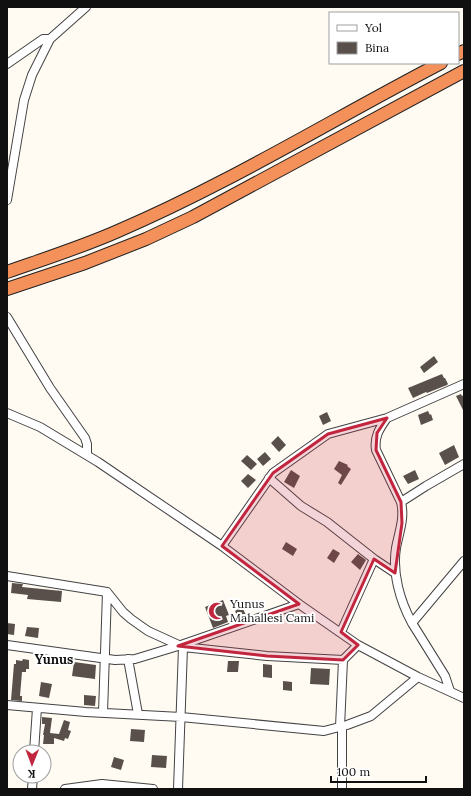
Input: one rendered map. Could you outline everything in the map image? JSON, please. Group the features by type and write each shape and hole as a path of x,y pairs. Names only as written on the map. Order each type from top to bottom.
{"highway":[{"path":"7,272 79,247 119,231 181,202 259,162 439,64"},
{"path":"7,289 85,263 146,240 194,217 464,72"}],"street":[{"path":"7,200 26,91 32,74 50,39 86,7"},
{"path":"7,64 43,39 50,39"},
{"path":"7,317 50,388 85,438 87,444 87,455"},
{"path":"222,546 273,473 328,434 386,418 464,384"},
{"path":"7,413 40,427 87,455 222,546 299,604 358,645 418,677 464,698"},
{"path":"386,418 377,434 375,442 376,450 403,509 402,523 396,550 395,573 404,607 412,623 445,676 450,691"},
{"path":"401,502 464,464"},
{"path":"269,478 301,506 326,522 374,559 395,573"},
{"path":"341,632 374,559"},
{"path":"412,623 464,561"},
{"path":"7,576 107,592 123,612 131,619 148,631 180,647 267,656 343,660"},
{"path":"103,713 107,592"},
{"path":"7,645 115,660 128,659 180,647 299,604"},
{"path":"342,789 341,727 343,660 358,645"},
{"path":"178,789 181,717 180,647"},
{"path":"128,659 138,714"},
{"path":"7,705 103,713 181,717 324,731 341,727 371,716 418,677"},
{"path":"35,744 37,708"},
{"path":"65,789 102,784 153,789"}],"highlighted area":[{"path":"387,418 377,433 376,450 401,502 402,523 395,573 374,559 341,632 358,645 343,660 267,656 178,646 299,604 222,546 273,473 328,434"}],"building":[{"path":"434,356 438,362 424,373 420,367"},
{"path":"442,374 448,384 447,385 413,398 408,388"},
{"path":"461,394 462,396 464,395 464,412 456,396"},
{"path":"428,411 433,420 421,425 418,415"},
{"path":"327,412 331,421 323,425 319,416"},
{"path":"278,436 286,445 279,452 271,443"},
{"path":"454,445 459,457 445,465 439,453"},
{"path":"265,452 271,459 263,466 257,459"},
{"path":"247,455 257,464 251,470 241,461"},
{"path":"339,461 348,465 347,466 351,469 341,485 338,483 342,475 334,469"},
{"path":"291,470 300,476 294,488 284,482"},
{"path":"415,470 419,479 408,484 403,476"},
{"path":"248,474 256,480 248,488 241,481"},
{"path":"286,542 297,549 293,556 282,549"},
{"path":"333,549 340,553 334,563 327,558"},
{"path":"358,554 366,560 360,570 351,562"},
{"path":"12,583 23,584 22,587 62,591 61,602 27,599 28,595 11,593"},
{"name":"Yunus Mahallesi Cami","path":"223,600 229,615 226,616 228,622 213,628 205,607"},
{"path":"242,607 246,615 239,619 235,611"},
{"path":"7,623 15,624 14,635 7,634"},
{"path":"27,627 39,628 38,638 25,636"},
{"path":"23,659 29,660 29,669 26,669 26,672 22,672 20,696 22,696 22,701 11,700 14,664 16,664 16,660 22,661"},
{"path":"228,661 239,661 238,672 227,672"},
{"path":"74,662 96,665 95,679 72,676"},
{"path":"263,664 272,665 272,678 263,677"},
{"path":"311,668 330,669 329,685 310,684"},
{"path":"283,681 292,682 292,691 283,690"},
{"path":"41,682 52,684 49,698 39,696"},
{"path":"84,695 96,696 95,706 84,705"},
{"path":"42,717 52,718 50,733 59,734 64,720 70,722 68,730 71,731 68,739 65,738 64,741 54,738 54,744 43,744 45,724 42,724"},
{"path":"131,729 145,730 144,742 130,741"},
{"path":"152,755 167,756 166,768 151,767"},
{"path":"114,757 124,760 121,770 111,767"}],"place":[{"name":"Yunus Mahallesi Cami","path":"217,611"}],"district":[{"name":"Yunus","path":"54,659"}]}
